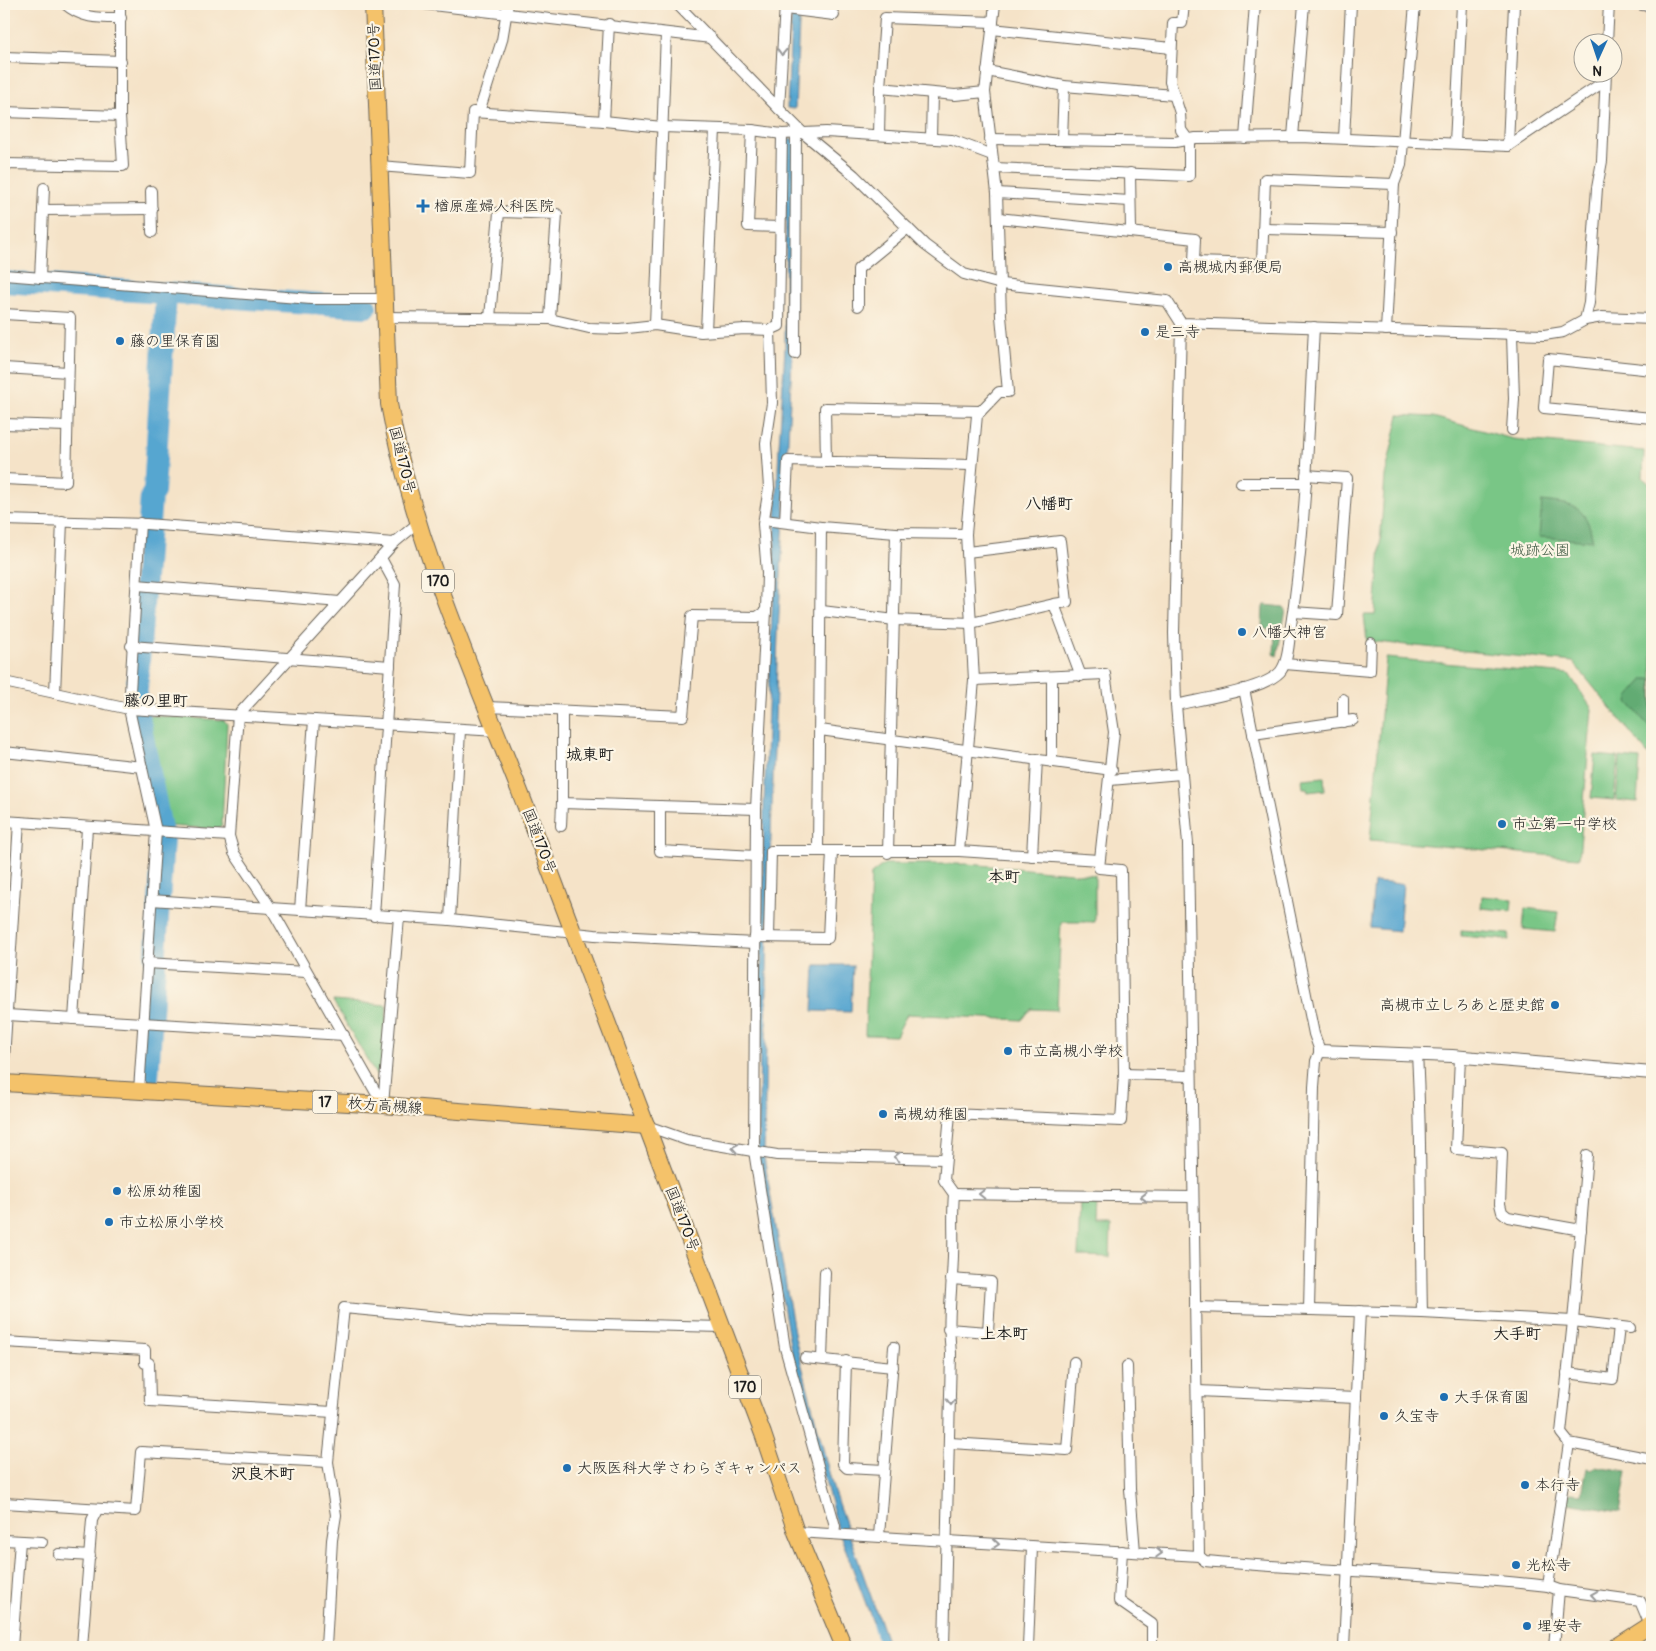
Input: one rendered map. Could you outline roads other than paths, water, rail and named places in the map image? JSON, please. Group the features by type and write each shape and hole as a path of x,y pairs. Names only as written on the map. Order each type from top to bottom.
{"main road":[{"name":"国道170号","path":"373,4 384,299 390,404 396,439 418,523 447,606 497,731 763,1434 796,1532 844,1647"},
{"name":"枚方高槻線","path":"4,1083 383,1105 647,1126"},
{"path":"1616,1647 1651,1625"}],"street":[{"path":"65,4 74,12 90,18 121,18"},
{"path":"4,164 123,166 120,116 120,4"},
{"path":"424,4 508,8 666,33 711,38"},
{"path":"677,4 799,131 854,175 925,245 964,274 1001,284 1167,300 1181,323 1173,599 1176,705 1188,844 1190,1076 1198,1391 1199,1556"},
{"path":"959,851 964,774 968,751 974,680 966,534 977,415 999,392 1008,392 1004,358 997,193 985,92 995,4"},
{"path":"994,168 1189,176 1189,140 1181,130 1180,112 1170,82 1173,23 1182,23 1184,4"},
{"path":"1245,138 1255,4"},
{"path":"1293,138 1304,4"},
{"path":"1344,138 1351,4"},
{"path":"1386,330 1394,184 1401,165 1415,4"},
{"path":"1455,143 1462,4"},
{"path":"1508,146 1514,4"},
{"path":"1608,32 1609,4"},
{"path":"1642,4 1652,5"},
{"path":"479,112 502,40 508,8"},
{"path":"779,109 790,8 810,13 834,15"},
{"path":"879,135 885,18 992,26 1171,48"},
{"path":"604,121 609,24"},
{"path":"655,325 666,33"},
{"path":"4,58 120,61"},
{"path":"988,71 1064,86 1174,95"},
{"path":"990,139 1189,140 1196,138 1344,138 1508,146 1598,82"},
{"path":"1585,320 1589,304 1597,188 1602,161 1605,82"},
{"path":"1062,140 1064,86"},
{"path":"880,88 955,96 985,92"},
{"path":"931,138 932,93"},
{"path":"4,112 120,116"},
{"path":"379,166 470,173 473,112 604,121 662,128 752,130 782,134 799,131 931,138 952,140 992,155"},
{"path":"706,331 715,129"},
{"path":"752,130 748,226 796,232"},
{"path":"795,354 794,318 799,131"},
{"path":"385,316 550,319 589,328 619,329 655,325 706,331 770,330 778,326 779,316 782,134"},
{"path":"1130,173 1131,231"},
{"path":"998,218 1195,239 1194,262 1262,264 1265,179 1394,184"},
{"path":"781,187 797,187"},
{"path":"40,278 44,188"},
{"path":"152,191 152,232"},
{"path":"997,193 1130,201"},
{"path":"780,207 796,207"},
{"path":"43,210 152,209"},
{"path":"490,318 499,212 557,214 550,319"},
{"path":"858,306 858,269 908,228"},
{"path":"1263,229 1392,232"},
{"path":"4,275 311,298 384,299"},
{"path":"780,282 796,283"},
{"path":"4,314 70,318 66,482 4,479"},
{"path":"779,316 794,318"},
{"path":"1181,323 1544,335 1563,332 1585,320 1602,317 1652,319"},
{"path":"1176,705 1269,681 1281,671 1284,664 1293,612 1306,479 1314,327"},
{"path":"770,330 772,403 766,443 769,488 764,520 766,610 756,809 754,1151 784,1348 835,1526 841,1533"},
{"path":"1512,334 1514,399 1512,430"},
{"path":"1652,370 1548,359 1544,408 1652,418"},
{"path":"4,368 68,372"},
{"path":"826,462 825,408 981,411"},
{"path":"4,424 67,426"},
{"path":"785,522 788,461 972,465"},
{"path":"1241,483 1347,478 1337,615 1293,612"},
{"path":"4,520 147,524 394,543"},
{"path":"764,520 896,533 966,534"},
{"path":"55,693 62,521"},
{"path":"383,1105 271,908 234,853 230,836 238,715 394,543 418,523"},
{"path":"139,1091 149,1023 161,831 142,767 134,709 147,524"},
{"path":"818,851 822,611 821,527"},
{"path":"888,852 896,533"},
{"path":"822,611 895,620 971,623 1067,602 1060,541 967,552"},
{"path":"374,916 395,584 381,558"},
{"path":"142,586 340,602"},
{"path":"1054,604 1081,676"},
{"path":"487,707 683,716 692,616 757,617 766,610"},
{"path":"1284,664 1370,671 1371,643"},
{"path":"137,646 390,666"},
{"path":"944,1647 952,1353 948,1329 953,1255 952,1218 954,1194 944,1180 950,1114 1121,1121 1124,1074 1121,870 1099,868 1111,775 1114,732 1105,674 974,680"},
{"path":"1052,677 1052,762"},
{"path":"4,682 134,709 497,731"},
{"path":"1244,689 1314,1034 1320,1051 1316,1061 1314,1087 1309,1310"},
{"path":"1253,734 1348,721 1343,699"},
{"path":"561,826 562,711"},
{"path":"300,910 314,720"},
{"path":"450,920 460,730"},
{"path":"820,730 1052,762 1111,775 1181,774"},
{"path":"4,752 142,767"},
{"path":"1032,856 1037,760"},
{"path":"562,803 756,809"},
{"path":"660,806 660,851 756,856"},
{"path":"4,821 230,836"},
{"path":"4,1059 7,1015 8,924 19,822"},
{"path":"74,1019 87,828"},
{"path":"769,937 771,851 959,851 1099,860"},
{"path":"157,901 450,920 574,933 755,940 769,937 828,938 832,851"},
{"path":"383,1105 399,917"},
{"path":"152,963 306,972"},
{"path":"7,1015 344,1035"},
{"path":"1320,1051 1417,1054 1652,1073"},
{"path":"1417,1054 1422,1155 1419,1205 1422,1313"},
{"path":"1460,1057 1456,1149 1502,1153 1500,1204 1502,1212 1508,1218 1581,1230"},
{"path":"1124,1074 1190,1076"},
{"path":"647,1126 687,1140 777,1155 945,1158"},
{"path":"1587,1155 1574,1321 1560,1433 1569,1443 1652,1459"},
{"path":"954,1194 1193,1197"},
{"path":"822,1359 825,1272"},
{"path":"948,1329 988,1332 991,1282 951,1279"},
{"path":"1195,1307 1422,1313 1574,1321 1630,1328"},
{"path":"326,1647 332,1540 336,1515 328,1462 344,1308 482,1321 722,1327"},
{"path":"1344,1647 1360,1311"},
{"path":"1567,1373 1613,1378 1619,1327"},
{"path":"4,1342 145,1350 145,1363 149,1363 150,1401 333,1412"},
{"path":"879,1536 894,1347"},
{"path":"805,1358 893,1367"},
{"path":"846,1361 843,1464 847,1468 884,1470"},
{"path":"950,1443 1067,1450 1074,1362"},
{"path":"1127,1366 1130,1489 1135,1552"},
{"path":"1198,1391 1356,1398"},
{"path":"1548,1586 1569,1443"},
{"path":"4,1503 88,1507 97,1510 136,1512 142,1452 328,1462"},
{"path":"82,1647 92,1520 97,1510"},
{"path":"796,1532 841,1533 1032,1547 1199,1556 1205,1561 1475,1578 1548,1586 1559,1590 1640,1601 1651,1625"},
{"path":"4,1540 42,1542"},
{"path":"12,1647 20,1541"},
{"path":"1028,1647 1032,1547"},
{"path":"1122,1551 1119,1601 1152,1624 1152,1647"},
{"path":"59,1554 90,1556"},
{"path":"1554,1647 1559,1590"}],"water":[{"path":"792,4 800,4 795,109 787,108"},
{"path":"786,139 795,139 793,342 778,634 768,924 764,1157 795,1338 834,1492 889,1647 882,1647 838,1529 790,1345 758,1161 764,802 785,348"},
{"path":"1374,882 1403,884 1399,931 1370,928"},
{"path":"815,965 853,965 851,1012 813,1011"}],"waterway":[{"path":"4,282 366,307"},
{"path":"148,1077 163,839 136,702 151,496 154,492 166,294"},
{"path":"874,1623 881,1647"}],"place":[{"name":"楢原産婦人科医院","path":"423,206"},
{"name":"高槻城内郵便局","path":"1168,267"},
{"name":"是三寺","path":"1145,332"},
{"name":"藤の里保育園","path":"120,341"},
{"name":"八幡大神宮","path":"1242,632"},
{"name":"市立第一中学校","path":"1502,824"},
{"name":"高槻市立しろあと歴史館","path":"1555,1005"},
{"name":"市立高槻小学校","path":"1008,1051"},
{"name":"高槻幼稚園","path":"883,1114"},
{"name":"松原幼稚園","path":"117,1191"},
{"name":"市立松原小学校","path":"109,1222"},
{"name":"大手保育園","path":"1444,1397"},
{"name":"久宝寺","path":"1384,1416"},
{"name":"大阪医科大学さわらぎキャンパス","path":"567,1468"},
{"name":"本行寺","path":"1525,1485"},
{"name":"光松寺","path":"1516,1565"},
{"name":"埋安寺","path":"1527,1626"}],"district":[{"name":"八幡町","path":"1049,504"},
{"name":"藤の里町","path":"156,701"},
{"name":"城東町","path":"590,755"},
{"name":"本町","path":"1004,877"},
{"name":"上本町","path":"1004,1334"},
{"name":"大手町","path":"1517,1334"},
{"name":"沢良木町","path":"263,1474"}],"park label":[{"name":"城跡公園","path":"1540,550"}]}
